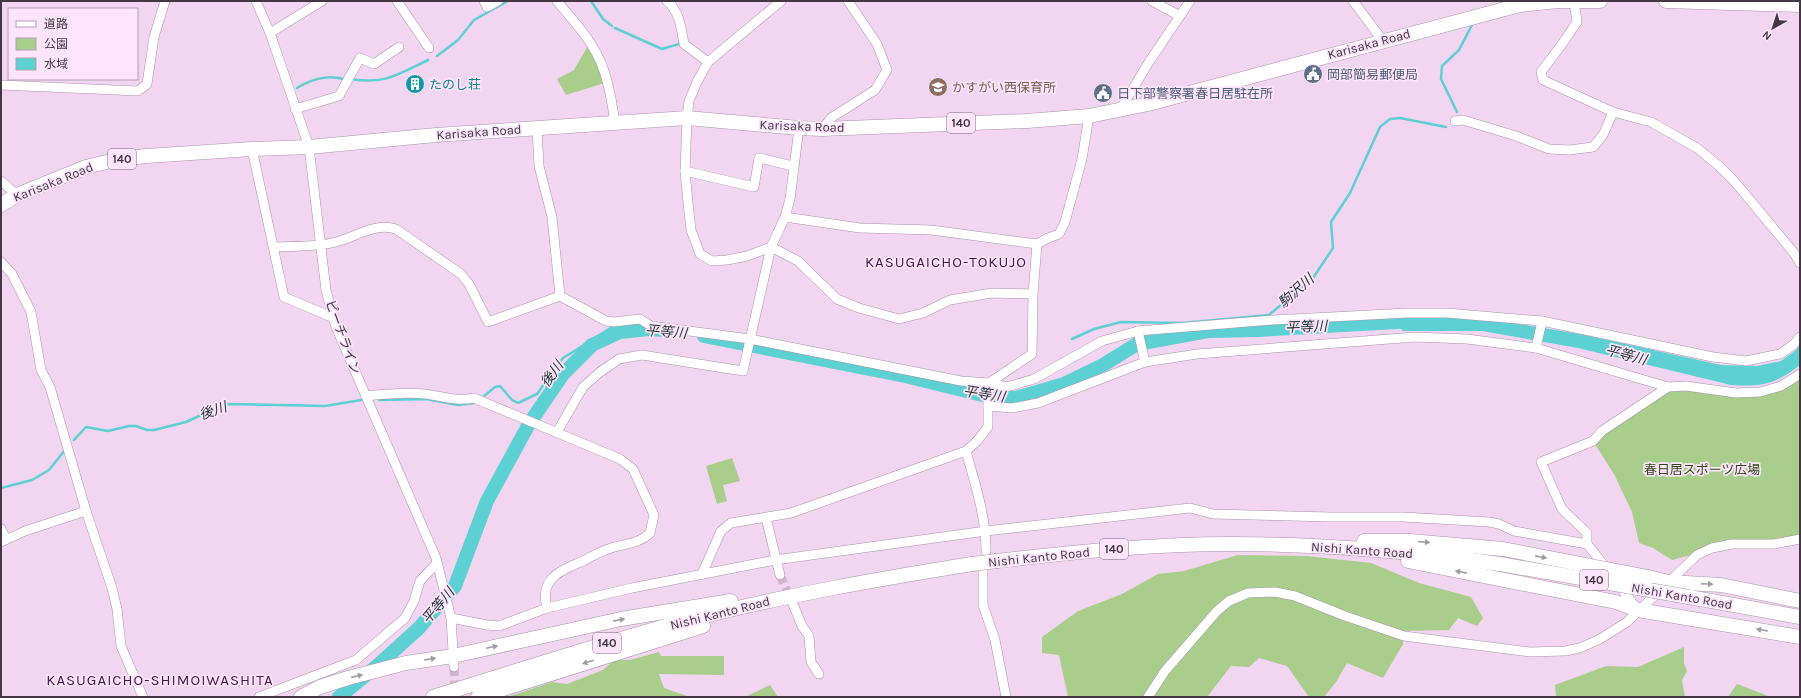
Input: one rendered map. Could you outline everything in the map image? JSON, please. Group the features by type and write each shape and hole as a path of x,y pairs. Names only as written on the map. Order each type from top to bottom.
{"highway":[{"name":"Karisaka Road","path":"1,205 17,195 86,166 115,160 252,149 309,147 436,135 687,118 822,129 1027,121 1089,116 1120,110 1520,5 1574,1 1600,1"},
{"path":"1666,1 1800,5"},
{"path":"1231,544 1296,540 1410,541 1503,549 1668,582 1721,585 1800,601"},
{"name":"Nishi Kanto Road","path":"432,697 604,644 696,619 789,600 834,587 978,567 997,561 1124,548 1231,544 1300,545 1402,552 1500,564 1800,617"},
{"path":"1349,548 1616,602 1638,610 1800,637"},
{"path":"301,697 320,687 406,663 454,661 621,619 792,590 834,587"},
{"path":"478,697 789,600"}],"street":[{"path":"1,85 138,91 147,84 154,37 165,1"},
{"name":"ピーチライン","path":"256,1 270,33 309,147 326,290 334,318 366,396 431,545 442,579 451,618 454,661"},
{"path":"270,33 322,1"},
{"path":"397,1 430,48"},
{"path":"484,1 487,6 498,1"},
{"path":"557,1 592,44 603,67 609,85 615,123"},
{"path":"668,1 675,8 684,44 708,62"},
{"path":"781,1 708,62 689,101 685,171 691,230 700,254 712,261 727,260 747,256 772,248 798,261 837,299 859,308 899,319 923,313 950,300 992,293 1033,294"},
{"path":"822,129 831,118 860,101 875,90 888,70 877,44 848,1"},
{"path":"1152,1 1180,16"},
{"path":"1120,110 1149,62 1190,1"},
{"path":"1353,1 1382,41"},
{"path":"1574,1 1577,22 1541,72 1543,80 1613,112 1651,122 1697,148 1719,166 1735,182 1794,253 1800,263"},
{"path":"295,109 339,96 360,58 374,64 399,47"},
{"path":"1455,121 1463,120 1549,149 1569,150 1593,147 1602,135 1613,112"},
{"path":"785,217 860,228 931,230 1038,244 1059,234 1065,222 1082,158 1089,116"},
{"path":"537,128 539,166 552,216 560,296"},
{"path":"553,430 583,387 600,372 619,359 642,355 743,371 772,248 785,217 790,199 799,128"},
{"path":"252,149 284,297 334,318"},
{"path":"685,171 754,187 759,158 793,166"},
{"path":"1,181 17,195"},
{"path":"274,247 320,245 336,242 375,228 387,226 396,229 461,274 470,284 488,322 560,296 606,321 614,322 640,319 651,326 750,339 988,386 1007,387 1034,379 1102,341 1138,331 1273,320 1408,313 1447,313 1542,321 1714,356 1746,361 1780,354 1793,345 1800,337"},
{"path":"988,386 1032,354 1033,294 1038,244"},
{"path":"1,262 12,274 31,312 41,370 50,387 86,511 112,588 117,609 122,646 143,697"},
{"path":"1536,348 1542,321"},
{"path":"1138,331 1145,362"},
{"path":"988,406 1012,408 1038,403 1145,362 1197,354 1415,337 1467,339 1536,348 1668,387 1686,386 1736,394 1760,392 1781,386 1800,374"},
{"path":"702,574 721,531 731,523 791,513 966,451 977,441 988,427 988,386"},
{"path":"1638,610 1587,544 1586,533 1562,509 1541,462 1593,441 1602,431 1668,387"},
{"path":"366,396 399,393 424,394 459,400 474,398 553,430 625,462 633,469 654,515 650,533 637,542 611,548 556,574 547,585 545,593 547,608"},
{"path":"966,451 978,493 986,531 986,551"},
{"path":"451,618 487,626 499,626 547,608 702,574 776,560 986,531 1190,508 1212,514 1403,517 1482,522 1499,524 1514,531 1587,544"},
{"path":"1,529 3,540 86,511"},
{"path":"766,518 780,575"},
{"path":"1148,697 1165,671 1217,611 1229,601 1248,593 1275,592 1295,596 1345,616 1404,636 1530,652 1565,651 1580,648 1600,639 1627,622 1697,555 1712,548 1732,544 1774,544 1800,539"},
{"path":"259,697 356,660 405,618 414,601 420,581 437,563"},
{"path":"978,567 983,605 995,640 1006,697"},
{"path":"789,600 802,626 809,636 811,662 819,674"}],"green space":[{"path":"590,42 608,82 566,95 557,79 574,70"},
{"name":"春日居スポーツ広場","path":"1800,374 1800,539 1732,544 1672,560 1653,548 1639,543 1632,512 1614,474 1593,441 1668,387 1760,392"},
{"path":"732,458 740,481 723,485 727,501 717,504 706,466"},
{"path":"1238,555 1307,556 1371,563 1419,583 1471,597 1483,618 1477,626 1458,618 1449,630 1403,631 1403,644 1383,678 1347,663 1336,682 1324,697 1309,697 1287,666 1259,658 1249,667 1231,666 1207,697 1068,697 1059,655 1042,653 1042,637 1078,611 1122,594 1158,574 1184,571"},
{"path":"1684,647 1684,663 1687,671 1682,680 1685,697 1556,697 1555,685 1606,666 1638,667"},
{"path":"659,652 661,656 724,656 724,675 659,674 664,688 690,697 507,697 552,682 567,684 603,670 614,660 630,660"},
{"path":"1737,684 1771,697 1728,697"},
{"path":"770,685 778,697 745,697"}],"water":[{"path":"1390,316 1483,318 1585,335 1721,365 1757,366 1781,361 1796,350 1800,345 1800,365 1776,380 1768,383 1760,385 1731,385 1578,348 1482,331 1403,331"}],"waterway":[{"path":"437,56 458,40 474,20 508,1"},
{"path":"591,1 603,19 612,26"},
{"name":"駒沢川","path":"1457,112 1441,79 1442,66 1459,50 1473,23"},
{"path":"615,28 662,49 679,44"},
{"path":"351,79 373,81 391,77 428,60"},
{"path":"297,88 319,79 331,77 343,79"},
{"name":"駒沢川","path":"1072,339 1094,329 1121,322 1182,323 1269,315 1313,278 1333,248 1331,222 1350,193 1380,127 1390,119 1400,118 1446,127"},
{"name":"平等川","path":"704,336 905,376 995,398 1016,398 1064,384 1103,365 1137,344 1208,331 1258,330 1414,321"},
{"name":"後川","path":"632,324 643,325"},
{"name":"後川","path":"484,396 495,387 500,386 512,400 518,403 537,394 563,358 612,327 623,325"},
{"name":"平等川","path":"339,697 377,666 419,628 455,586 487,501 529,424 563,374 592,345 620,332 649,329 665,330"},
{"name":"後川","path":"379,400 426,399 458,405 474,403"},
{"name":"後川","path":"74,440 86,427 108,431 129,426 136,426 147,430 154,430 186,422 225,404 325,406 361,400"},
{"name":"後川","path":"1,488 32,480 49,470 65,450"}],"tunnel":[{"path":"780,575 791,600"},
{"path":"454,667 455,694"}],"place":[{"name":"岡部簡易郵便局","path":"1313,74"},
{"name":"たのし荘","path":"415,84"},
{"name":"かすがい西保育所","path":"938,87"},
{"name":"日下部警察署春日居駐在所","path":"1103,93"}],"district":[{"name":"KASUGAICHO-TOKUJO","path":"946,262"},
{"name":"KASUGAICHO-SHIMOIWASHITA","path":"160,680"}]}
